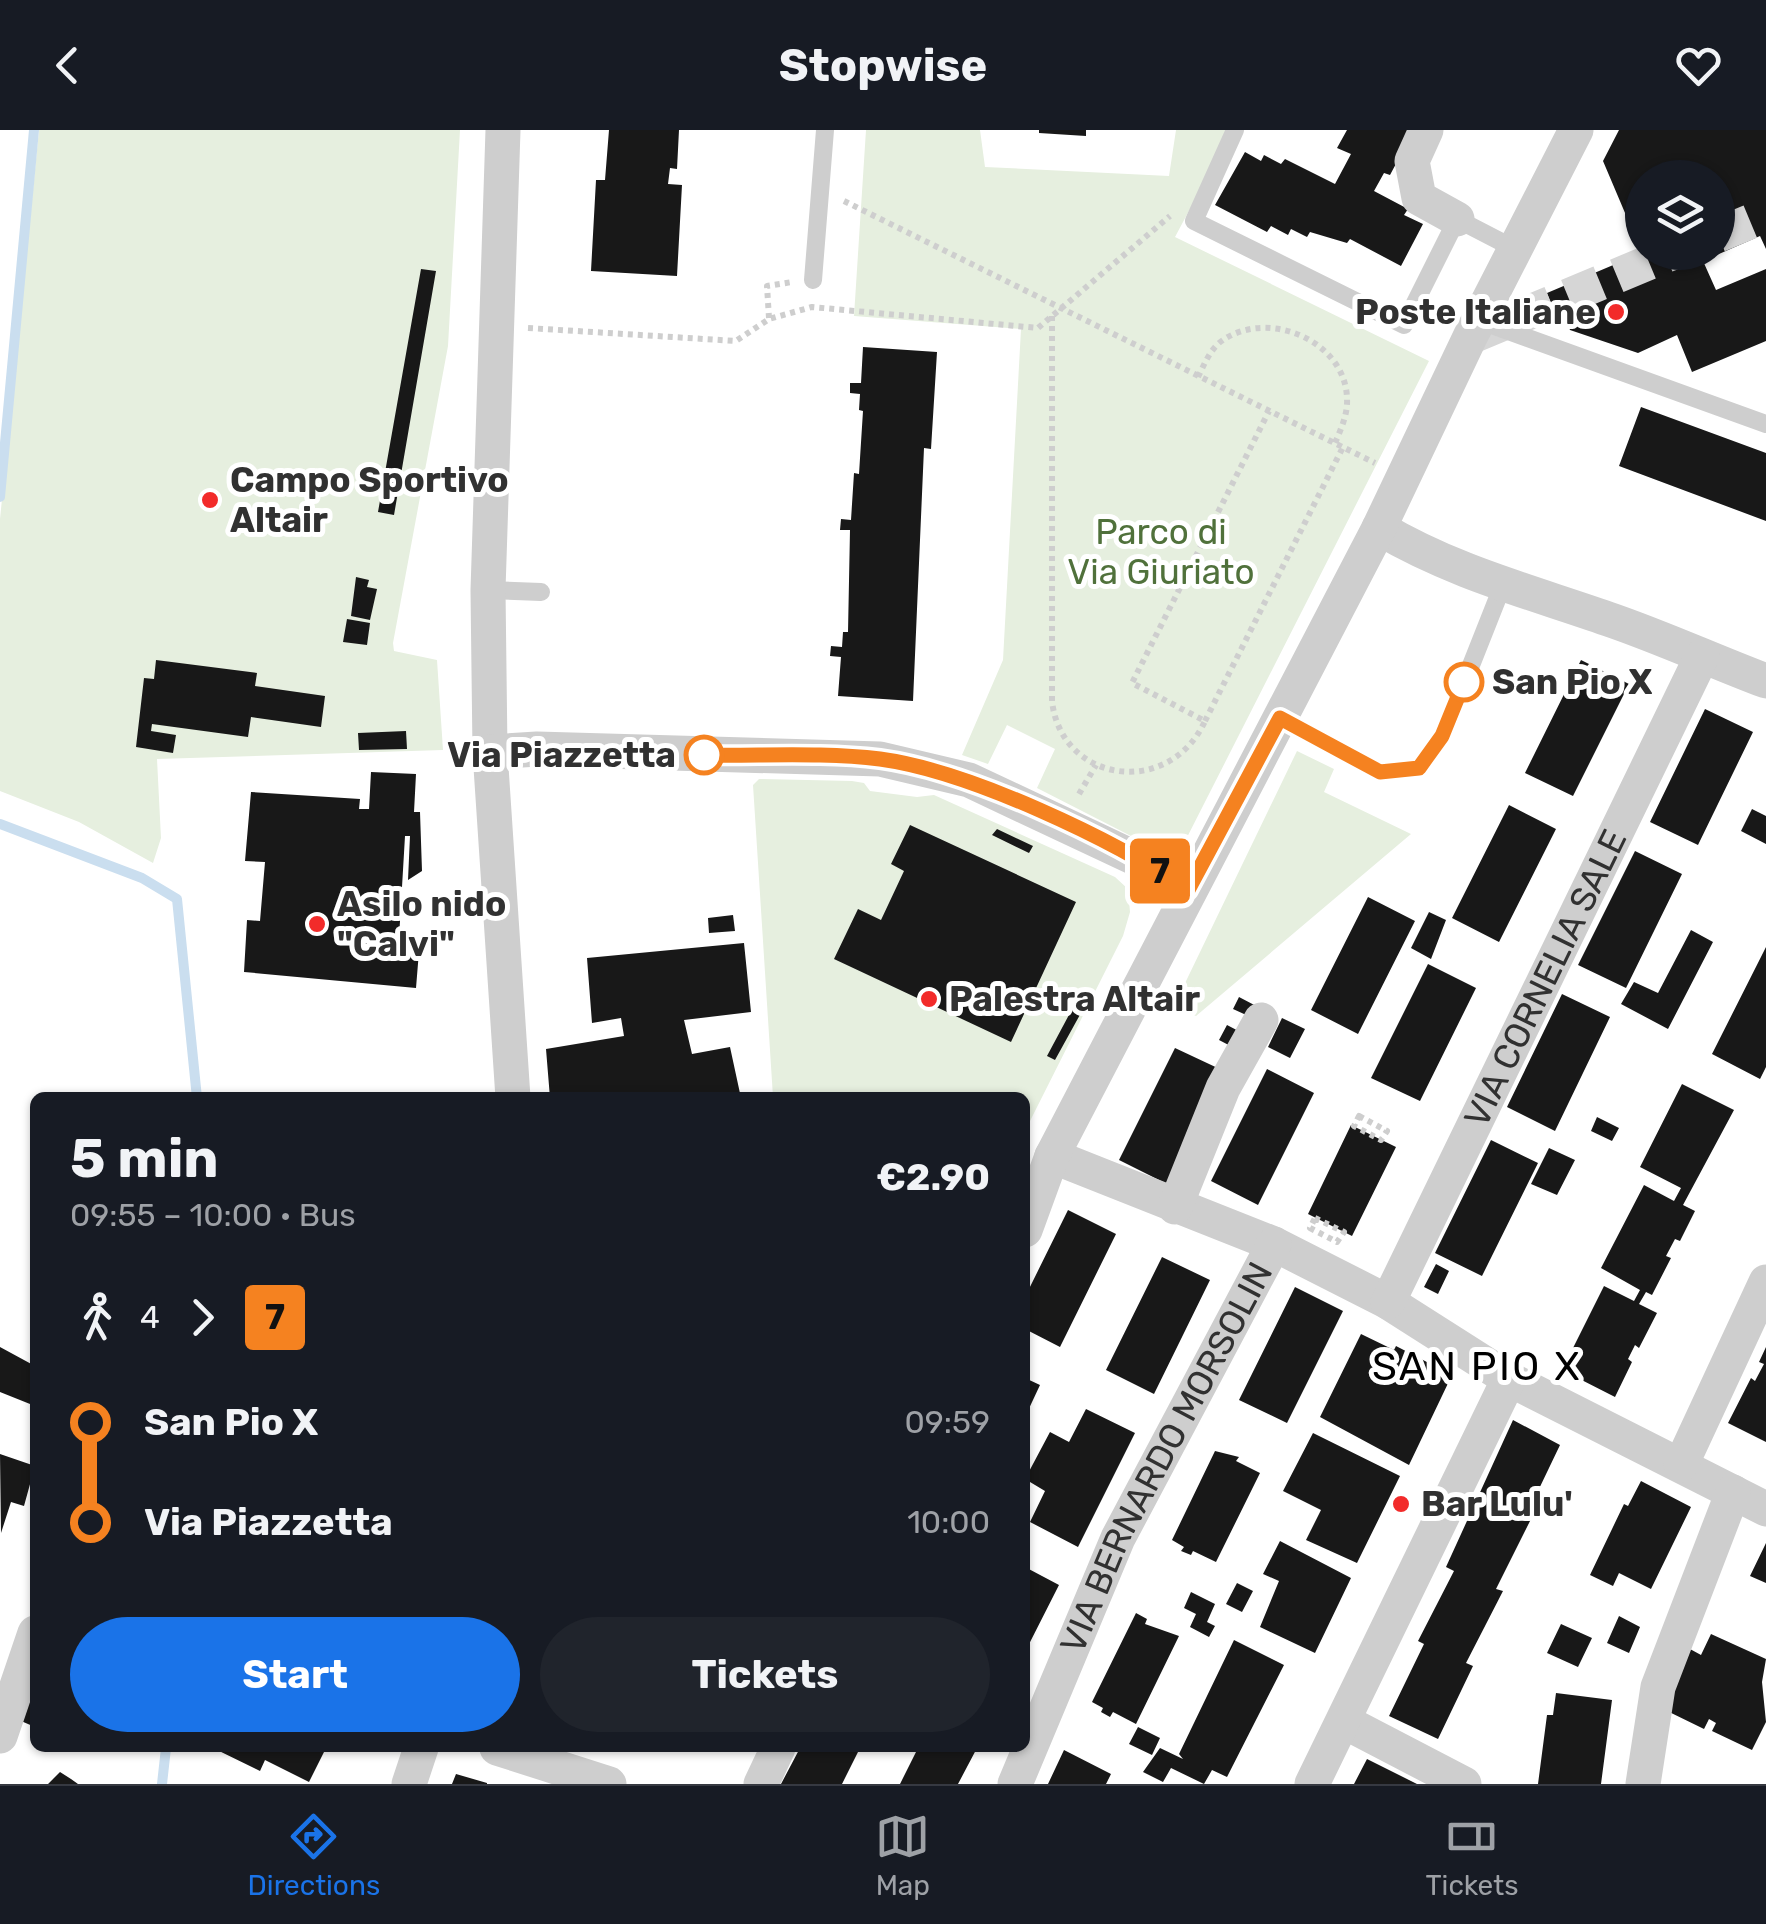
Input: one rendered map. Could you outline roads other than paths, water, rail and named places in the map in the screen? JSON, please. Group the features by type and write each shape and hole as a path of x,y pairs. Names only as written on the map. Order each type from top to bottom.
{"street":[{"path":"503,130 488,590 490,752 513,1092"},
{"path":"1426,130 1412,161 1419,198 1457,219"},
{"path":"1030,1216 1052,1156 1380,528 1478,320 1576,130"},
{"path":"1380,528 1429,558 1502,587 1608,619 1766,681"},
{"name":"VIA CORNELIA SALE","path":"1388,1302 1702,656"},
{"path":"490,752 623,742 880,760 969,780 1156,868 1188,890"},
{"path":"1176,1206 1223,1088 1261,1020"},
{"path":"1052,1156 1274,1244 1388,1302 1508,1380 1766,1508"},
{"name":"VIA BERNARDO MORSOLIN","path":"1030,1748 1118,1538 1274,1244"},
{"path":"1682,1465 1766,1282"},
{"path":"1312,1784 1508,1380"},
{"path":"1643,1784 1658,1687 1733,1492"},
{"path":"0,1736 30,1648"},
{"path":"1345,1722 1464,1784"},
{"path":"410,1784 420,1752"},
{"path":"509,1752 609,1784"},
{"path":"761,1784 776,1752"},
{"name":"VIA BERNARDO MORSOLIN","path":"1015,1784 1028,1752"}],"lane":[{"path":"813,280 825,130"},
{"path":"1234,130 1194,221 1404,325 1457,219 1516,249"},
{"path":"1478,320 1766,424"},
{"path":"1280,718 1380,772 1419,768 1442,736 1502,587"},
{"path":"488,590 540,592"}],"waterway":[{"path":"0,497 34,130"},
{"path":"0,824 142,878 177,899 196,1092"},
{"path":"162,1784 166,1752"}],"tunnel":[{"path":"1735,228 1766,215"},
{"path":"1470,337 1631,270"}],"place":[{"name":"Poste Italiane","path":"1616,312"},
{"name":"Campo Sportivo Altair","path":"210,500"},
{"name":"San Pio X","path":"1464,682"},
{"name":"Via Piazzetta","path":"704,755"},
{"name":"Asilo nido \"Calvi\"","path":"317,924"},
{"name":"Palestra Altair","path":"929,999"},
{"name":"Bar Lulu'","path":"1401,1504"}],"district":[{"name":"SAN PIO X","path":"1477,1366"}],"park label":[{"name":"Parco di Via Giuriato","path":"1161,552"}]}
